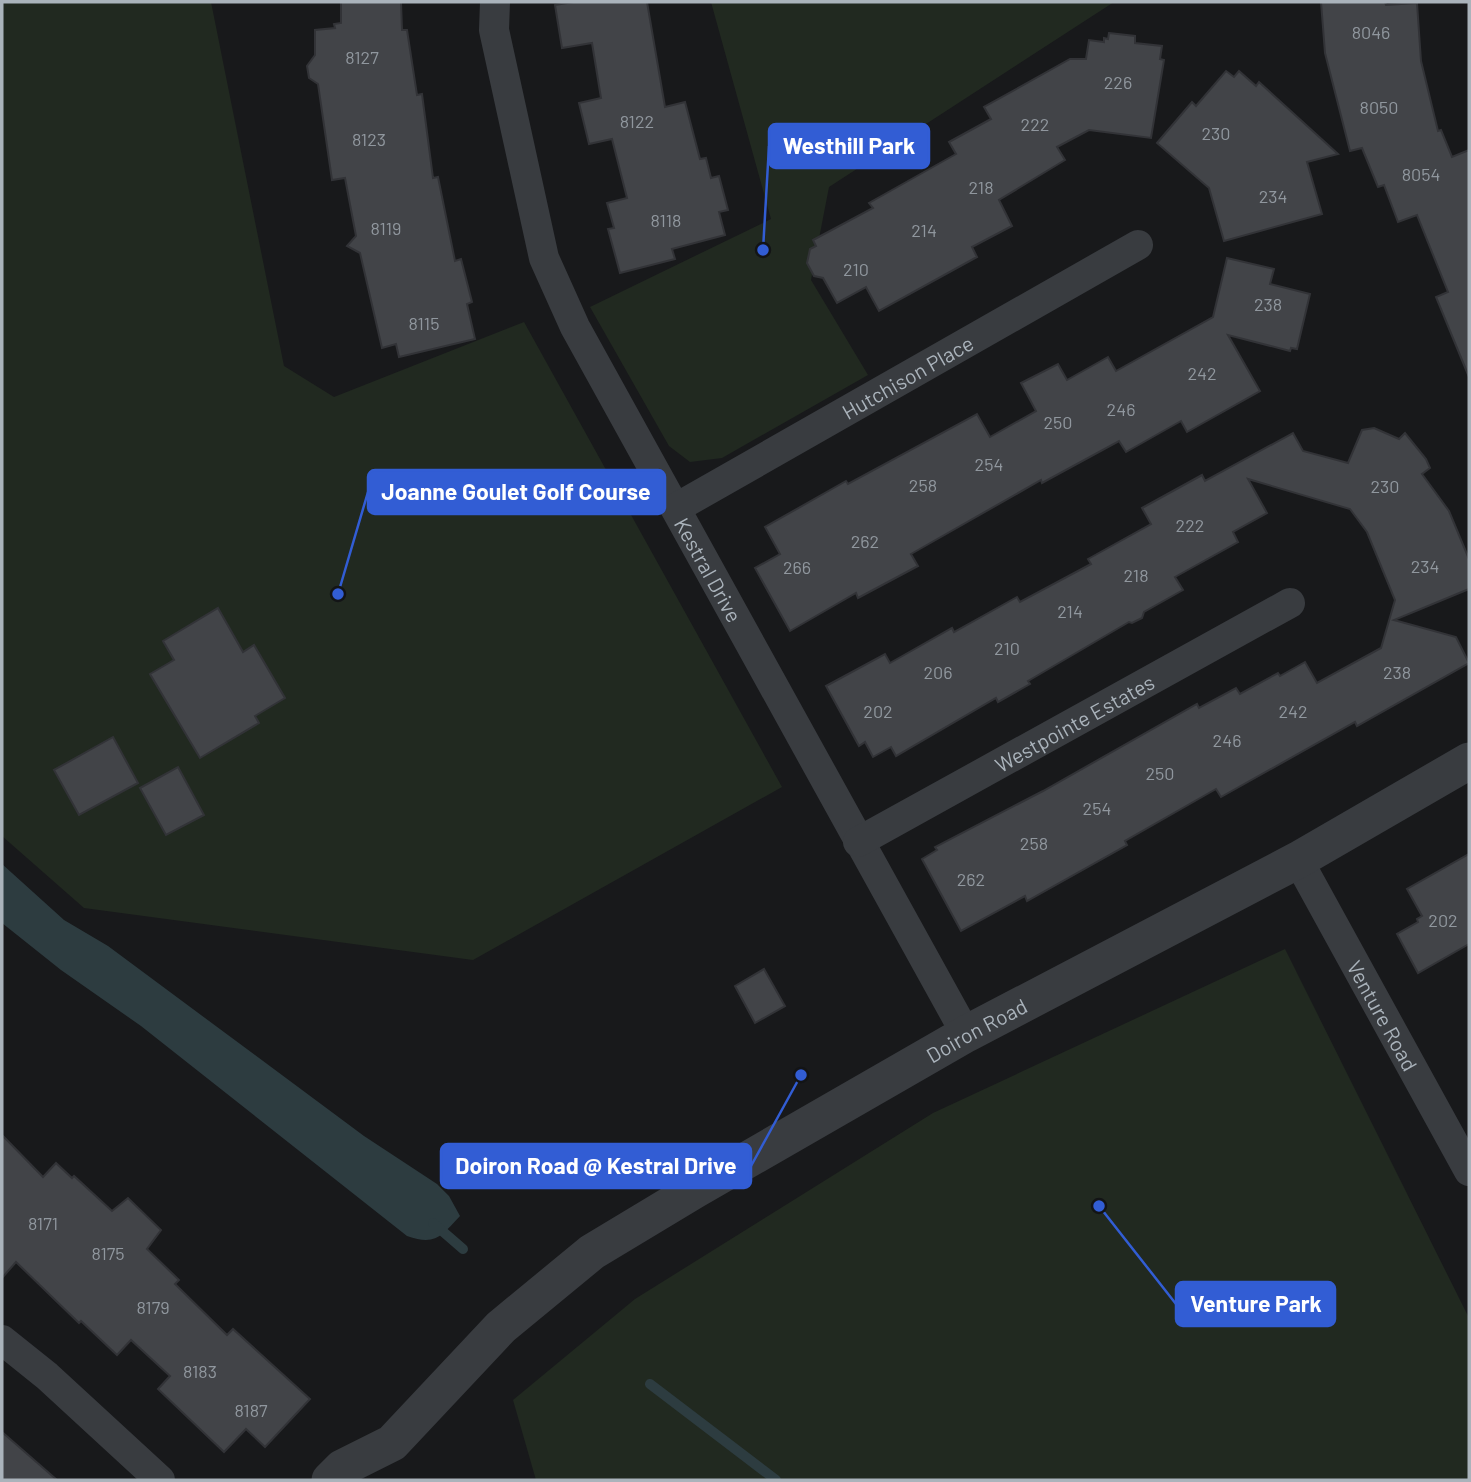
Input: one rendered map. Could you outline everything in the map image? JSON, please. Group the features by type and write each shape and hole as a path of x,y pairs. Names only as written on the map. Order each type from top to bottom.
{"street":[{"name":"Kestral Drive","path":"495,2 494,30 544,258 575,327 966,1034"},
{"name":"Hutchison Place","path":"676,508 1138,245"},
{"name":"Westpointe Estates","path":"858,842 1290,603"},
{"name":"Doiron Road","path":"392,1443 501,1327 592,1252 966,1034 1298,860 1469,761"},
{"name":"Venture Road","path":"1298,860 1469,1171"},
{"path":"2,1340 47,1376 160,1480"},
{"path":"330,1480 342,1468 392,1443"},
{"path":"380,1480 392,1443"}],"shaded area":[{"path":"2,2 211,2 284,366 334,397 524,322 782,787 473,960 84,908 2,836"},
{"path":"711,2 1114,2 829,187 811,280 868,375 722,458 690,462 669,446 590,307 771,219"},
{"path":"2,864 64,920 108,946 364,1136 437,1184 449,1196 460,1216 448,1229 432,1239 407,1236 141,1026 61,970 2,923"},
{"path":"1285,949 1469,1318 1469,1480 536,1480 513,1400 635,1299 933,1113"}],"building":[{"path":"341,2 401,2 402,30 407,30 417,95 422,94 433,178 438,177 455,261 461,259 472,302 467,304 475,339 399,357 396,344 382,348 360,253 347,246 356,236 345,178 332,180 318,84 309,78 307,66 315,55 315,30 335,28 334,24 341,23"},
{"path":"573,2 647,2 665,107 685,102 700,159 706,158 711,178 719,176 728,210 719,212 725,235 672,249 675,259 620,273 608,229 614,228 607,203 627,198 612,139 589,144 579,103 601,98 592,43 562,48 555,5"},
{"path":"1321,2 1385,2 1386,5 1417,3 1421,61 1438,131 1441,130 1452,157 1469,150 1469,377 1436,297 1448,292 1417,215 1398,222 1384,185 1378,187 1362,148 1350,151 1325,53"},
{"path":"1109,33 1135,36 1135,43 1162,46 1160,59 1164,60 1151,138 1089,130 1057,147 1065,160 999,200 1012,226 972,247 977,257 879,311 866,287 837,303 823,278 814,276 807,263 810,249 816,246 813,240 873,208 869,203 956,154 949,142 991,119 984,107 1070,59 1086,59 1089,40 1104,42"},
{"path":"1226,71 1234,77 1239,71 1256,86 1259,82 1338,154 1307,162 1322,214 1224,241 1209,188 1157,143 1192,102 1196,106"},
{"path":"1227,258 1274,269 1270,284 1310,294 1297,349 1291,348 1290,351 1228,335 1260,391 1187,432 1181,421 1126,452 1119,441 1042,483 1041,480 911,554 918,566 858,598 856,593 790,631 755,568 780,554 765,527 846,481 848,484 977,414 990,437 1036,411 1021,383 1058,364 1067,380 1108,357 1116,371 1213,317"},
{"path":"1374,428 1399,439 1405,433 1426,459 1430,468 1422,474 1449,511 1469,559 1469,589 1394,620 1456,637 1469,663 1357,726 1355,722 1221,797 1216,789 1125,841 1127,845 1027,901 1025,896 961,931 922,859 937,850 935,847 1043,791 1197,704 1199,708 1236,688 1240,694 1305,662 1317,683 1381,648 1395,600 1367,532 1350,509 1248,479 1267,513 1233,532 1238,542 1175,577 1183,590 1144,612 1142,618 1129,622 1028,681 1030,684 998,702 996,698 896,756 891,747 873,757 865,742 859,746 826,686 885,654 890,663 952,628 954,632 1017,597 1020,602 1091,564 1088,559 1151,524 1142,508 1202,475 1205,481 1293,433 1303,451 1348,463 1362,430"},
{"path":"218,608 243,652 254,645 285,698 255,716 259,723 200,758 150,674 174,660 163,641"},
{"path":"113,737 138,783 79,815 54,770"},
{"path":"178,767 204,815 166,835 140,788"},
{"path":"1469,854 1469,944 1418,973 1397,934 1418,922 1417,919 1422,916 1407,889"},
{"path":"764,969 785,1006 755,1023 735,986"},
{"path":"2,1135 43,1177 56,1163 112,1211 128,1198 161,1230 147,1249 179,1280 175,1284 227,1335 233,1329 310,1399 265,1447 246,1429 224,1452 158,1389 170,1376 131,1340 117,1355 81,1321 79,1323 16,1262 2,1278"},
{"path":"2,1432 57,1480 2,1480"}],"waterway":[{"path":"433,1223 463,1249"},
{"path":"650,1384 776,1480"}],"place":[{"name":"Westhill Park","path":"763,250"},
{"name":"Joanne Goulet Golf Course","path":"338,594"},
{"name":"Doiron Road @ Kestral Drive","path":"801,1075"},
{"name":"Venture Park","path":"1099,1206"}]}
